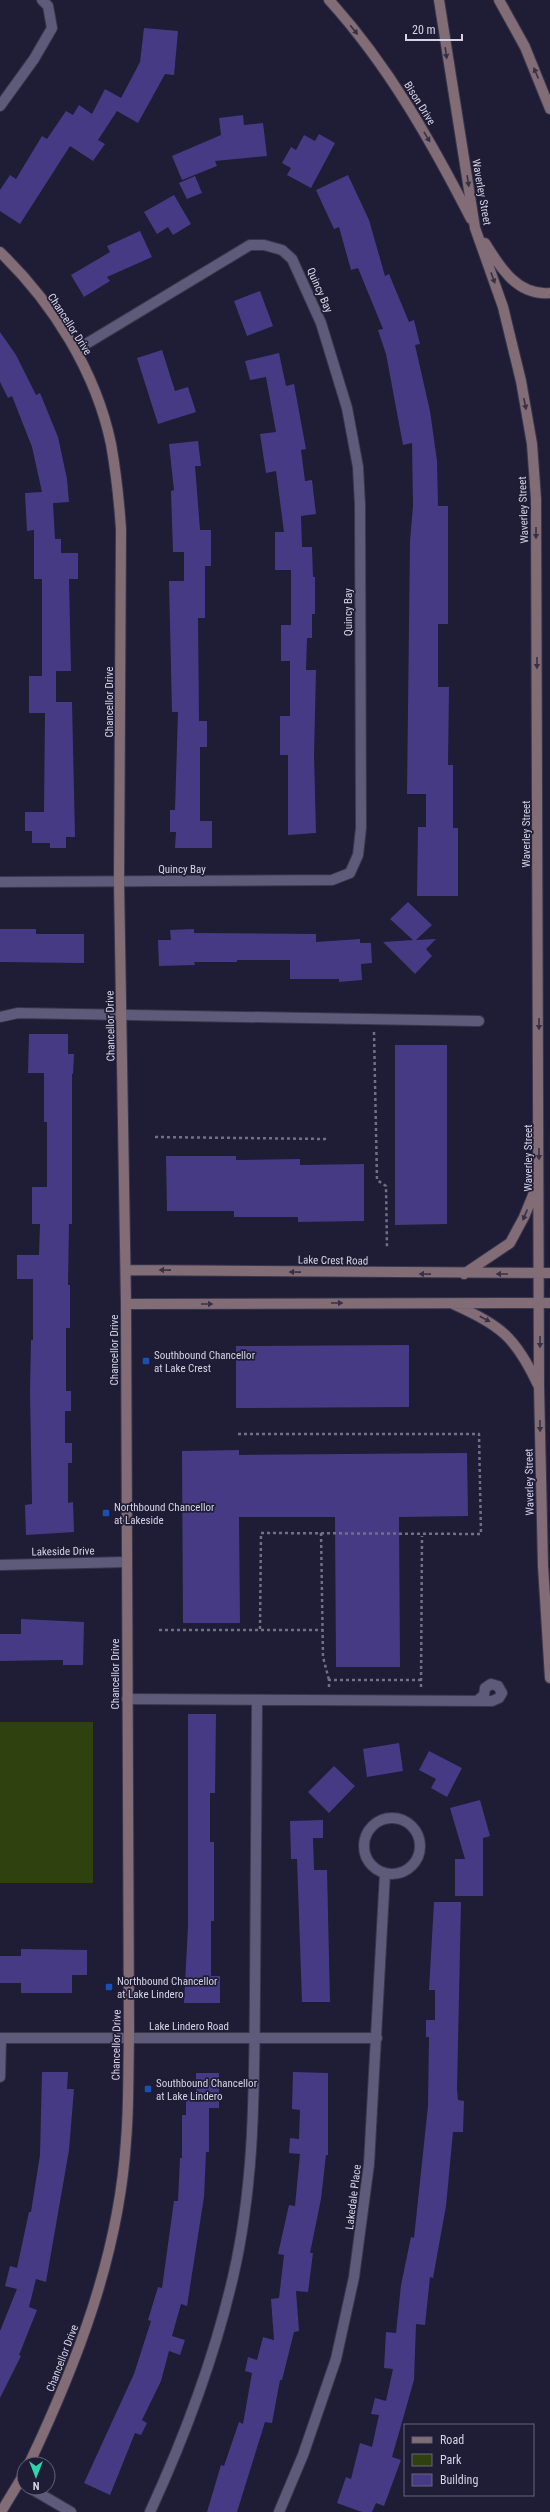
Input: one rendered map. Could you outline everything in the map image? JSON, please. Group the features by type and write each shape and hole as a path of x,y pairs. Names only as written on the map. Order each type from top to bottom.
{"street":[{"path":"0,106 34,59 52,28 48,6 42,0"},
{"name":"Bison Drive","path":"329,0 393,82 435,151 475,228"},
{"name":"Waverley Street","path":"439,0 475,228 495,282 516,360 528,418 536,499 540,1179 545,1273 545,1303 539,1387 543,1566 550,1678"},
{"path":"499,0 525,47 550,109"},
{"path":"475,228 506,275 528,289 550,292"},
{"name":"Quincy Bay","path":"0,882 332,880 350,873 358,855 361,828 358,467 346,408 321,323 292,259 282,250 264,245 250,245 76,350"},
{"name":"Chancellor Drive","path":"0,252 28,282 76,350 93,387 110,443 118,484 122,529 120,881 126,1270 129,2038 126,2142 118,2201 103,2272 90,2318 74,2365 33,2456"},
{"path":"0,1017 18,1013 479,1021"},
{"path":"464,1274 510,1243 524,1217 540,1179"},
{"name":"Lake Crest Road","path":"126,1270 464,1274 545,1273"},
{"path":"449,1303 481,1317 504,1332 521,1352 539,1387"},
{"path":"126,1304 545,1303"},
{"name":"Lakeside Drive","path":"0,1565 126,1562"},
{"path":"127,1699 257,1702 477,1701"},
{"path":"150,2512 175,2456 205,2379 233,2277 248,2185 252,2149 257,1702"},
{"path":"382,1820 401,1820 409,1824 418,1836 418,1855 406,1870 395,1874 385,1873 369,1862 364,1848 365,1839 369,1830 382,1820"},
{"name":"Lakedale Place","path":"279,2512 303,2455 336,2359 354,2277 368,2171 377,2038 385,1873"},
{"path":"0,2077 1,2038"},
{"name":"Lake Lindero Road","path":"1,2038 377,2038"},
{"path":"1,2512 16,2490"},
{"path":"44,2496 71,2512"}],"path":[{"path":"374,1020 377,1180 386,1186 387,1248"},
{"path":"155,1137 327,1139"},
{"path":"238,1434 479,1434 481,1534 261,1533 260,1630"},
{"path":"321,1533 323,1657 330,1680 330,1701"},
{"path":"421,1701 422,1536"},
{"path":"159,1630 323,1630"},
{"path":"330,1680 421,1680"}],"green space":[{"path":"0,1722 93,1722 93,1883 0,1883"}],"building":[{"path":"144,28 178,31 174,75 165,74 138,123 117,111 98,140 105,144 93,161 70,146 20,224 0,211 0,190 10,175 16,179 42,136 47,139 66,111 73,115 79,105 92,114 105,89 121,98 140,62"},
{"path":"243,115 244,125 263,123 267,156 215,161 217,166 182,180 172,156 221,135 219,118"},
{"path":"319,134 335,143 311,188 287,175 291,168 282,163 291,147 296,150 304,135 315,141"},
{"path":"348,175 369,220 385,276 389,274 409,322 414,320 420,344 415,345 430,411 437,461 438,506 448,506 448,624 438,624 438,687 449,687 448,765 453,765 453,828 458,828 458,896 417,896 418,827 426,827 426,794 407,794 410,541 413,506 412,443 403,445 386,354 378,330 383,329 358,268 351,270 339,227 334,229 316,190"},
{"path":"195,176 202,193 187,199 179,183"},
{"path":"174,195 191,224 173,235 168,227 157,234 144,212"},
{"path":"140,231 152,257 107,277 110,281 84,297 71,275 110,252 107,246"},
{"path":"260,291 273,326 247,336 234,301"},
{"path":"0,332 16,355 36,395 40,393 58,437 67,479 69,502 53,503 55,539 61,539 61,553 78,553 78,579 69,579 71,671 56,671 56,702 72,702 75,837 66,837 66,848 50,848 50,843 32,843 32,831 25,831 25,812 44,812 45,713 29,713 29,676 42,676 42,579 34,579 34,530 27,531 25,493 42,492 32,447 12,396 8,398 0,382"},
{"path":"162,350 175,391 188,387 196,412 158,424 137,358"},
{"path":"279,353 286,386 294,384 306,449 301,450 305,481 312,480 316,514 301,516 302,547 312,547 313,577 315,577 315,614 312,614 312,638 307,638 306,670 316,670 314,755 316,833 288,835 288,755 280,755 280,716 290,716 290,661 281,661 281,625 291,625 291,570 275,570 275,532 284,532 276,471 266,473 260,434 276,432 266,377 250,380 245,361"},
{"path":"198,441 201,466 195,466 200,530 211,530 211,566 205,566 205,618 198,618 199,721 207,721 207,747 200,747 200,821 212,821 212,848 175,848 176,832 170,832 170,810 175,810 178,712 172,712 169,581 184,581 184,552 173,552 171,491 174,490 169,444"},
{"path":"408,902 432,925 416,940 436,939 426,949 432,956 415,974 383,942 413,940 390,919"},
{"path":"0,929 36,929 36,934 84,934 84,963 0,962"},
{"path":"194,929 194,933 316,934 316,942 360,939 360,943 371,943 372,963 361,964 362,980 339,982 339,979 290,979 290,960 237,960 237,962 194,962 195,965 159,966 158,940 171,940 170,930"},
{"path":"29,1034 68,1034 68,1054 74,1054 72,1074 72,1224 69,1224 68,1285 70,1285 70,1328 66,1328 66,1391 71,1391 71,1411 65,1411 65,1443 72,1443 72,1463 68,1463 68,1503 73,1502 74,1532 26,1535 25,1505 32,1504 30,1391 31,1340 33,1340 33,1279 17,1279 17,1255 39,1255 40,1224 32,1224 32,1187 47,1187 47,1122 44,1122 44,1073 28,1073"},
{"path":"395,1045 447,1045 447,1224 395,1225"},
{"path":"166,1156 236,1156 236,1160 300,1159 300,1165 364,1164 364,1221 298,1222 298,1217 234,1217 234,1211 167,1211"},
{"path":"409,1345 409,1407 236,1408 236,1346"},
{"path":"239,1450 239,1455 467,1453 468,1516 399,1517 400,1667 336,1667 335,1517 239,1517 240,1623 183,1623 182,1451"},
{"path":"21,1619 84,1622 83,1665 63,1665 63,1660 0,1661 0,1634 21,1634"},
{"path":"188,1714 216,1714 215,1793 210,1793 210,1842 214,1842 214,1921 211,1921 211,1976 220,1976 220,2003 184,2003 188,1926"},
{"path":"399,1743 403,1771 367,1777 363,1749"},
{"path":"429,1751 462,1768 447,1797 431,1788 436,1779 419,1770"},
{"path":"334,1766 355,1786 329,1813 308,1792"},
{"path":"480,1800 490,1836 483,1838 483,1896 455,1896 455,1859 465,1859 450,1808"},
{"path":"323,1820 323,1838 313,1838 314,1870 327,1870 330,2002 302,2002 297,1859 291,1859 290,1821"},
{"path":"434,1902 461,1902 457,2090 458,2100 464,2101 463,2132 453,2132 446,2206 433,2278 430,2277 425,2325 416,2324 414,2380 392,2457 401,2460 384,2506 376,2503 372,2512 362,2512 337,2503 346,2477 351,2479 360,2443 372,2447 379,2415 371,2414 375,2398 386,2401 393,2369 384,2368 386,2332 396,2333 401,2285 411,2237 414,2238 428,2106 429,2037 426,2037 426,2020 435,2020 435,1990 429,1990"},
{"path":"21,1949 87,1950 87,1975 72,1975 72,1993 21,1993 21,1983 0,1983 0,1956 21,1956"},
{"path":"42,2072 68,2072 67,2089 74,2089 69,2150 46,2282 36,2279 29,2307 37,2310 19,2355 21,2356 0,2398 0,2331 17,2289 5,2286 10,2266 17,2268 29,2212 31,2212 40,2155"},
{"path":"293,2072 328,2073 328,2155 326,2155 321,2199 310,2253 313,2253 308,2292 296,2291 299,2331 294,2332 282,2380 280,2380 272,2423 265,2422 237,2512 207,2512 221,2465 224,2466 239,2422 243,2424 252,2373 245,2371 248,2357 257,2360 263,2337 274,2340 271,2299 279,2298 284,2255 278,2254 289,2205 295,2206 300,2154 289,2153 290,2138 299,2139 300,2110 292,2109"},
{"path":"196,2073 219,2073 219,2108 209,2108 209,2152 206,2152 204,2197 187,2306 181,2304 172,2336 185,2340 180,2355 169,2351 161,2381 142,2420 147,2423 141,2435 135,2433 110,2495 84,2483 134,2374 151,2321 148,2320 158,2287 162,2288 174,2201 178,2201 180,2158 182,2158 182,2115 186,2115 186,2094 196,2094"}],"place":[{"name":"Southbound Chancellor at Lake Crest","path":"146,1361"},
{"name":"Northbound Chancellor at Lakeside","path":"106,1513"},
{"name":"Northbound Chancellor at Lake Lindero","path":"109,1987"},
{"name":"Southbound Chancellor at Lake Lindero","path":"148,2089"}]}
